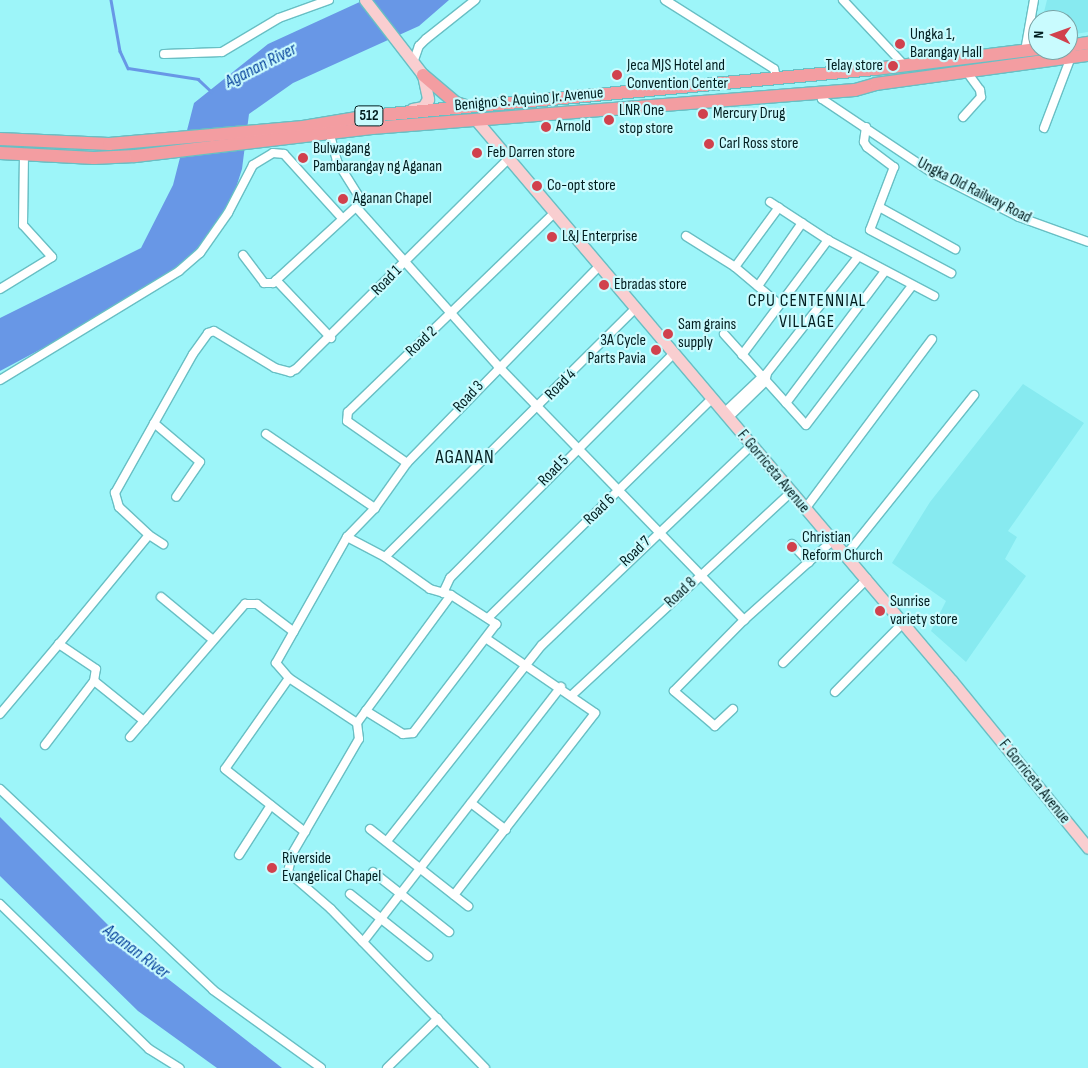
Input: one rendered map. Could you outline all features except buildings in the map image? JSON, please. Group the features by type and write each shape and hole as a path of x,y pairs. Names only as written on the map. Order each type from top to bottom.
{"main road":[{"path":"365,0 423,75 456,103 470,105"},
{"name":"Benigno S. Aquino Jr. Avenue","path":"328,129 399,113 470,105 904,65 1028,50"},
{"name":"Benigno S. Aquino Jr. Avenue","path":"0,153 94,158 135,156 328,129 492,119 821,92 1029,60"},
{"path":"904,65 907,80"},
{"path":"404,125 396,117 399,113 426,105 429,93 423,75"},
{"path":"628,90 637,98 628,108"},
{"path":"490,138 485,125 492,119"},
{"name":"F. Gorriceta Avenue","path":"476,120 711,400 867,579 1088,848"},
{"name":"Benigno S. Aquino Jr. Avenue","path":"0,139 109,144 269,136"}],"street":[{"path":"164,54 222,52 279,18 329,0"},
{"path":"413,63 419,46 426,38 459,9 475,0"},
{"path":"665,0 774,69 776,76"},
{"path":"843,0 904,65"},
{"path":"1044,128 1072,60"},
{"path":"963,117 981,97 980,90 966,71"},
{"name":"Ungka Old Railway Road","path":"821,92 822,99 934,174 1019,217 1088,242"},
{"path":"866,128 864,142 894,167 881,208 870,230 951,274"},
{"path":"244,255 264,283 273,283 356,207 358,195 337,161 328,129"},
{"path":"0,380 179,271 200,253 228,213 253,165 273,153 284,154 342,218"},
{"path":"0,289 52,257 24,225 24,155"},
{"name":"Road 1","path":"154,423 208,333 214,331 255,357 290,372 331,338 508,159"},
{"path":"770,202 828,240 934,296"},
{"path":"356,207 453,313 498,366 702,574 744,620"},
{"path":"735,267 779,207"},
{"path":"881,208 955,250"},
{"name":"Road 2","path":"407,463 346,417 554,213"},
{"path":"758,286 802,223"},
{"path":"686,236 735,267 779,304"},
{"path":"742,355 828,240"},
{"path":"726,416 764,377 858,256"},
{"name":"Road 3","path":"289,678 276,663 347,537 375,508 407,463 498,366 599,266"},
{"path":"786,403 885,271"},
{"path":"276,280 331,338"},
{"path":"724,334 806,425 912,286"},
{"name":"Road 4","path":"385,557 486,460 635,309"},
{"path":"805,509 932,339"},
{"name":"Road 5","path":"357,723 447,594 450,578 577,448 673,354"},
{"path":"846,555 974,395"},
{"name":"Road 6","path":"488,618 711,400"},
{"path":"163,544 150,535 115,500 115,493 154,423 200,462 176,497"},
{"path":"266,434 375,508"},
{"name":"Road 7","path":"387,841 542,644 659,530 752,446"},
{"name":"Road 8","path":"572,695 791,492"},
{"path":"0,714 150,535"},
{"path":"347,537 385,557 430,589 447,594 496,624 487,639 413,733 403,734 366,711"},
{"path":"733,709 715,726 674,691 744,620 832,540"},
{"path":"792,544 809,562"},
{"path":"783,663 867,579"},
{"path":"160,597 212,640"},
{"path":"130,737 240,608 252,602 294,632"},
{"path":"835,692 903,623"},
{"path":"454,895 595,713 527,664 487,639"},
{"path":"45,745 94,681 96,669 59,644"},
{"path":"305,832 225,769 289,678 357,723 357,747 292,854 288,872 362,942 485,1068"},
{"path":"94,681 144,721"},
{"path":"362,942 560,687"},
{"path":"0,789 213,990 321,1068"},
{"path":"471,803 506,830"},
{"path":"239,855 271,805"},
{"path":"370,829 468,906"},
{"path":"373,872 450,932"},
{"path":"350,894 382,917 428,956"},
{"path":"0,904 149,1049 180,1068"},
{"path":"387,1068 438,1018"}],"shaded area":[{"path":"1047,0 1088,0 1088,32 1078,34 1078,10 1044,10"},
{"path":"1023,384 1084,423 1008,531 1017,537 1005,559 1026,576 966,662 931,631 946,601 892,563 930,502"}],"water":[{"name":"Aganan River","path":"364,0 449,0 419,26 293,83 249,114 242,169 224,225 200,256 75,331 0,371 0,318 141,248 173,185 194,103 268,44"},
{"path":"0,817 140,957 282,1068 217,1068 138,1011 0,876"}],"waterway":[{"path":"111,0 120,51 128,68 198,79 212,92"}],"place":[{"name":"Ungka 1, Barangay Hall","path":"900,44"},
{"name":"Telay store","path":"893,66"},
{"name":"Jeca MJS Hotel and Convention Center","path":"617,75"},
{"name":"Mercury Drug","path":"703,114"},
{"name":"LNR One stop store","path":"609,120"},
{"name":"Arnold","path":"546,127"},
{"name":"Carl Ross store","path":"709,144"},
{"name":"Feb Darren store","path":"477,153"},
{"name":"Bulwagang Pambarangay ng Aganan","path":"303,158"},
{"name":"Co-opt store","path":"537,186"},
{"name":"Aganan Chapel","path":"343,199"},
{"name":"L&J Enterprise","path":"552,237"},
{"name":"Ebradas store","path":"604,285"},
{"name":"Sam grains supply","path":"668,334"},
{"name":"3A Cycle Parts Pavia","path":"656,350"},
{"name":"Christian Reform Church","path":"792,547"},
{"name":"Sunrise variety store","path":"880,611"},
{"name":"Riverside Evangelical Chapel","path":"272,868"}],"district":[{"name":"CPU CENTENNIAL VILLAGE","path":"807,312"},
{"name":"AGANAN","path":"465,458"}]}
